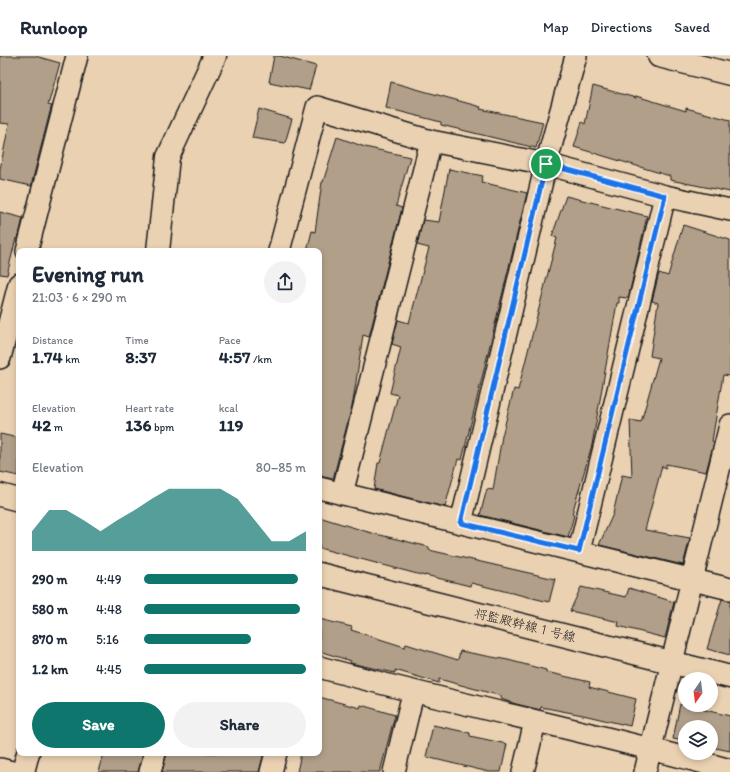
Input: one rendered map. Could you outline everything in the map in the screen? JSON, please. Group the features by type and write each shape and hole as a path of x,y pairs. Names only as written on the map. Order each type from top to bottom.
{"street":[{"path":"28,248 77,56"},
{"path":"158,248 168,158 215,56"},
{"path":"461,523 546,164 576,56"},
{"path":"660,56 730,74"},
{"path":"280,248 317,106 431,141 546,164 665,196 730,210"},
{"path":"342,494 431,141"},
{"path":"579,551 665,196"},
{"path":"0,358 16,296"},
{"path":"645,772 730,425"},
{"path":"322,489 730,589"},
{"path":"0,495 16,499"},
{"name":"将監殿幹線１号線","path":"322,575 730,677"},
{"path":"322,668 414,693 651,748 730,770"},
{"path":"394,772 414,693"},
{"path":"523,772 535,722"},
{"path":"23,772 27,756"},
{"path":"150,772 154,756"},
{"path":"271,772 275,756"},
{"path":"0,769 12,772"}],"building":[{"path":"0,56 35,56 60,63 48,105 52,106 31,186 0,179 0,169 9,124 0,123"},
{"path":"274,56 280,56 316,66 309,90 269,82"},
{"path":"391,82 481,107 480,109 543,122 536,148 441,125 441,122 386,108"},
{"path":"593,86 636,98 636,96 686,111 686,108 730,120 730,192 670,180 670,176 574,147 582,122 585,124"},
{"path":"259,109 292,119 285,143 252,138"},
{"path":"337,137 365,147 410,157 396,206 402,208 369,337 363,335 353,402 333,479 322,477 322,248 308,248 312,231 315,232 323,182"},
{"path":"449,169 483,176 481,182 527,193 462,460 458,459 445,507 374,489 378,463 380,463 398,395 390,393 401,347 392,344 398,320 409,323 429,248 417,245 423,220 439,222"},
{"path":"566,196 647,216 629,295 626,298 619,297 619,303 617,303 592,445 572,514 574,515 568,537 480,515 487,489 493,490 502,436 514,389 518,390 557,238 552,236"},
{"path":"0,212 23,218 18,239 16,238 7,275 0,274"},
{"path":"683,225 730,240 730,376 723,375 712,441 714,442 706,472 666,464 666,468 662,466 645,530 690,538 683,565 599,545 613,514 622,475 632,477 630,420 641,422 659,358 650,356 658,303 652,301 659,273 668,276"},
{"path":"0,434 16,437 16,475 0,472"},
{"path":"322,518 368,532 429,547 429,550 555,579 549,602 471,583 470,586 425,576 322,549"},
{"path":"581,587 626,597 629,588 674,602 665,638 618,626 619,622 570,611"},
{"path":"722,599 730,601 730,655 707,649"},
{"path":"322,620 352,627 351,630 405,647 406,644 458,660 460,651 508,660 546,670 546,672 590,682 589,687 636,699 630,726 541,707 540,710 501,699 501,696 439,679 439,683 395,670 395,673 350,663 351,661 322,652"},
{"path":"322,698 360,708 361,705 395,715 380,772 297,772 300,756 322,756"},
{"path":"678,712 713,712 730,716 730,751 718,748 718,720 678,720 678,740 673,739"},
{"path":"433,725 470,733 470,736 507,744 501,772 489,772 426,757"},
{"path":"103,756 142,756 138,772 99,772"},
{"path":"166,756 263,756 259,772 162,772"}],"route":[{"path":"546,164 665,196 579,551 461,523 546,164"}]}
